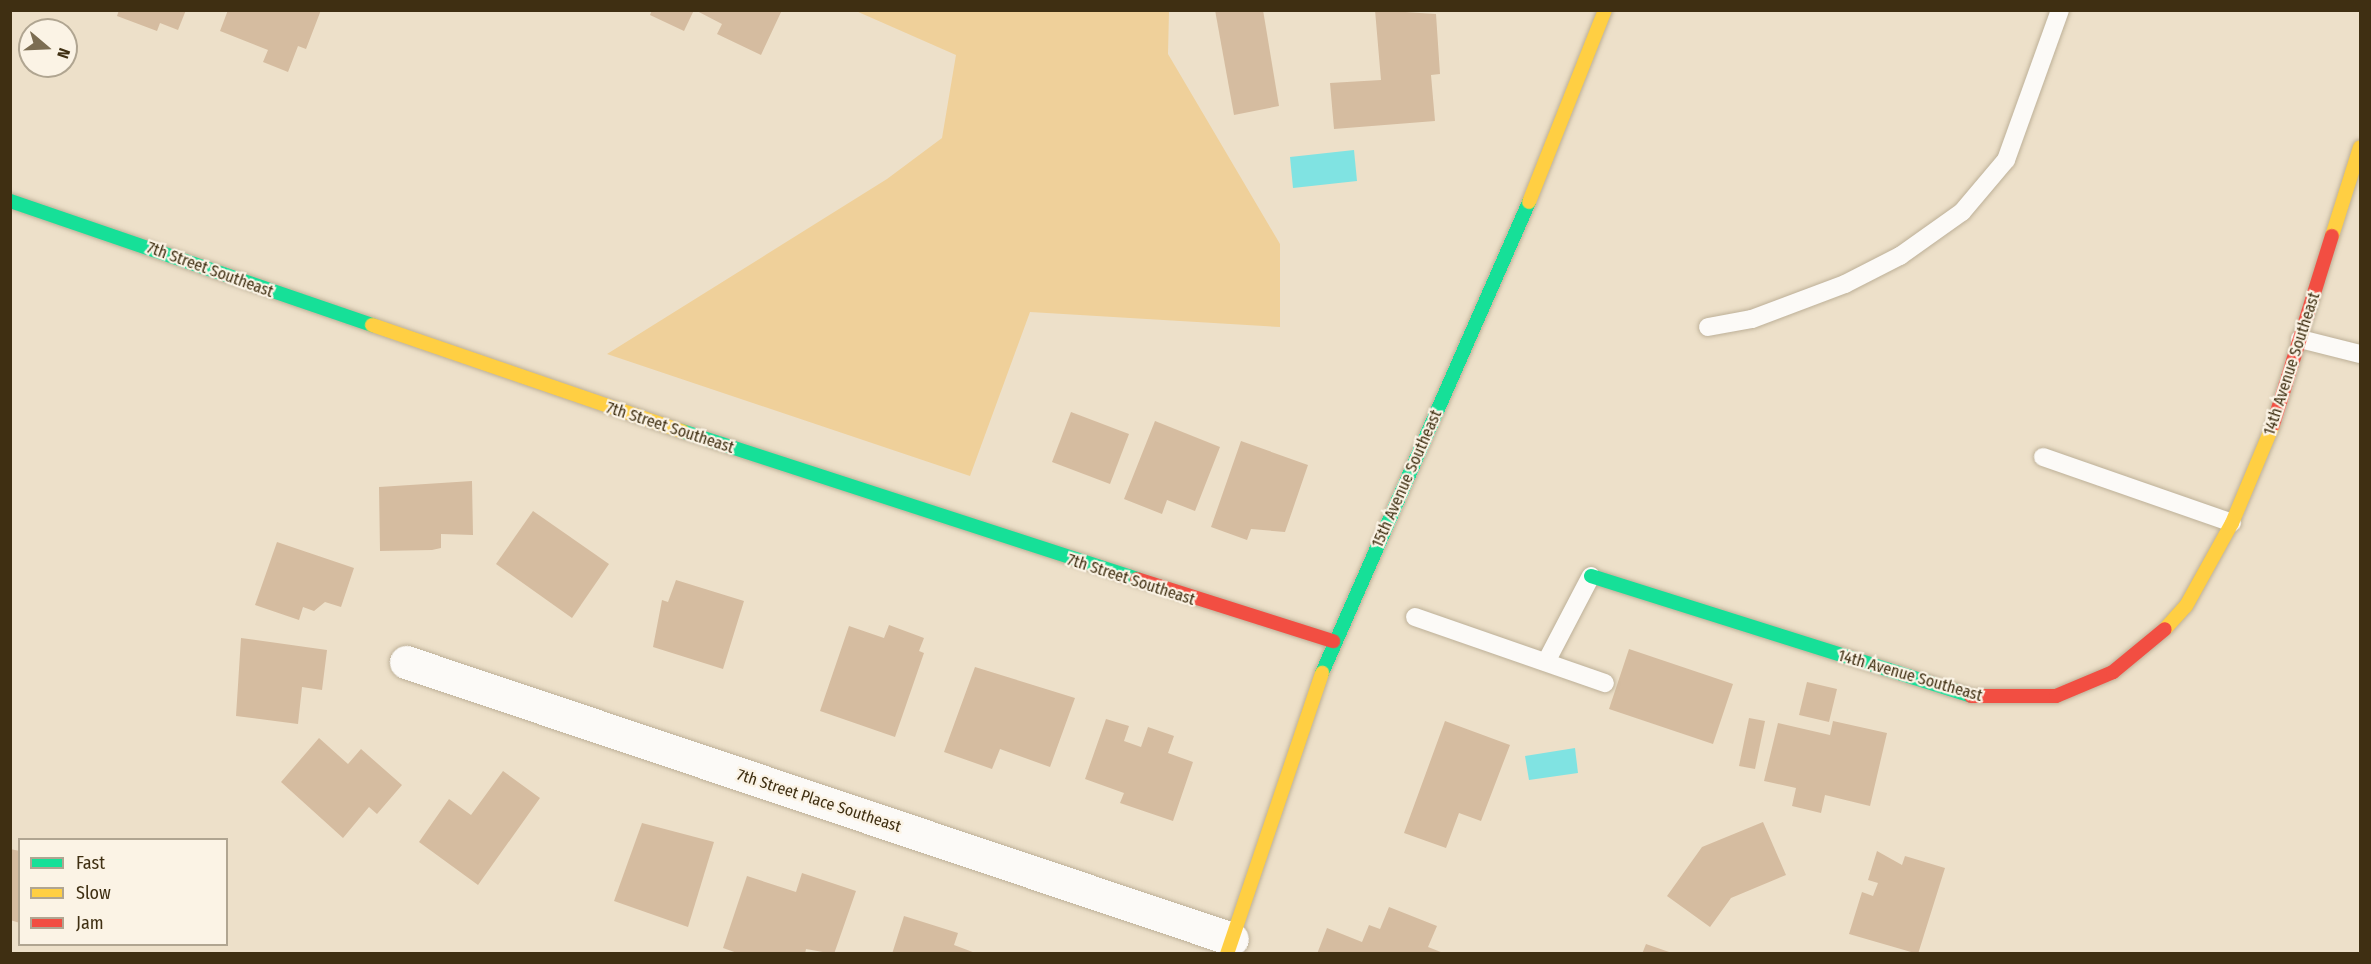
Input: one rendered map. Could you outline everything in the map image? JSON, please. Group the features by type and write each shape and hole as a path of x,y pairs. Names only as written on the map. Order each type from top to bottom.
{"street":[{"name":"15th Avenue Southeast","path":"1229,946 1333,641 1565,120 1605,10"},
{"name":"14th Avenue Southeast","path":"1591,576 1950,691 1996,700 2036,700 2096,681 2143,652 2186,606 2232,524 2267,443 2361,147"},
{"name":"7th Street Southeast","path":"10,201 738,450 1333,641"},
{"name":"7th Street Place Southeast","path":"406,662 1229,946"}],"lane":[{"path":"1708,327 1752,319 1845,284 1900,256 1962,212 2006,160 2060,10"},
{"path":"2300,339 2361,354"},
{"path":"2043,457 2232,524"},
{"path":"1546,662 1591,576"},
{"path":"1415,617 1605,683"}],"shaded area":[{"path":"856,11 1169,11 1168,54 1280,244 1280,327 1030,312 970,476 607,354 887,179 942,138 956,55"}],"water":[{"path":"1354,150 1357,181 1293,188 1290,157"},
{"path":"1575,748 1578,773 1529,780 1525,756"}],"building":[{"path":"119,10 186,10 178,30 160,23 157,31 117,16"},
{"path":"228,10 321,10 306,49 298,46 288,72 263,62 268,50 220,31"},
{"path":"652,10 694,10 684,31 650,15"},
{"path":"695,10 782,10 761,55 717,34 722,24"},
{"path":"1215,10 1263,10 1279,106 1234,115"},
{"path":"1375,10 1436,14 1440,74 1431,75 1435,121 1334,129 1330,83 1381,80"},
{"path":"1071,412 1129,434 1110,484 1052,462"},
{"path":"1155,421 1220,447 1195,511 1167,500 1162,514 1124,499"},
{"path":"1241,441 1308,465 1285,532 1251,529 1247,540 1211,527"},
{"path":"472,481 473,535 441,534 441,548 432,550 380,551 379,487"},
{"path":"533,511 609,564 572,618 496,564"},
{"path":"277,542 354,568 341,607 325,602 314,611 303,607 299,620 255,605"},
{"path":"676,580 744,601 723,669 653,647 662,600 668,602"},
{"path":"889,625 924,638 919,651 924,653 895,737 820,711 849,626 884,638"},
{"path":"241,638 327,650 322,690 302,687 298,724 236,716"},
{"path":"1629,649 1733,684 1713,744 1609,709"},
{"path":"975,667 1075,698 1050,767 1000,749 992,769 944,752"},
{"path":"1807,682 1837,689 1829,722 1799,715"},
{"path":"1749,718 1765,721 1755,769 1739,766"},
{"path":"1106,719 1129,726 1124,741 1141,747 1148,727 1174,736 1168,753 1193,762 1173,821 1120,803 1124,793 1085,779"},
{"path":"1445,721 1510,745 1481,821 1459,813 1446,848 1404,833"},
{"path":"1833,721 1887,733 1870,806 1825,795 1821,813 1792,806 1796,788 1764,781 1778,723 1830,735"},
{"path":"319,738 348,764 361,749 402,785 377,814 369,807 343,838 281,782"},
{"path":"503,771 540,798 478,885 419,842 449,799 471,815"},
{"path":"1763,822 1786,875 1731,898 1710,927 1667,896 1702,847"},
{"path":"642,823 714,842 688,927 614,901"},
{"path":"10,849 18,851 18,922 10,920"},
{"path":"1877,851 1902,865 1905,856 1945,868 1918,954 1849,934 1862,892 1873,896 1878,883 1868,880"},
{"path":"802,873 856,891 834,954 806,949 805,954 740,954 723,948 747,876 796,892"},
{"path":"1389,907 1437,926 1428,947 1446,954 1317,954 1327,928 1362,942 1369,925 1380,929"},
{"path":"904,916 958,933 954,945 978,954 892,954"},
{"path":"1646,944 1672,953 1672,954 1642,954"}],"traffic: fast":[{"path":"10,201 372,325"},
{"path":"1322,673 1529,202"},
{"path":"682,431 1137,579"},
{"path":"1591,576 1971,696"}],"traffic: slow":[{"path":"1529,202 1605,10"},
{"path":"2332,236 2360,147"},
{"path":"372,325 682,431"},
{"path":"2165,629 2186,606 2232,523 2273,425"},
{"path":"1227,954 1322,673"}],"traffic: jam":[{"path":"2273,425 2332,236"},
{"path":"1137,579 1333,641"},
{"path":"1971,696 2056,696 2113,672 2165,629"}]}
